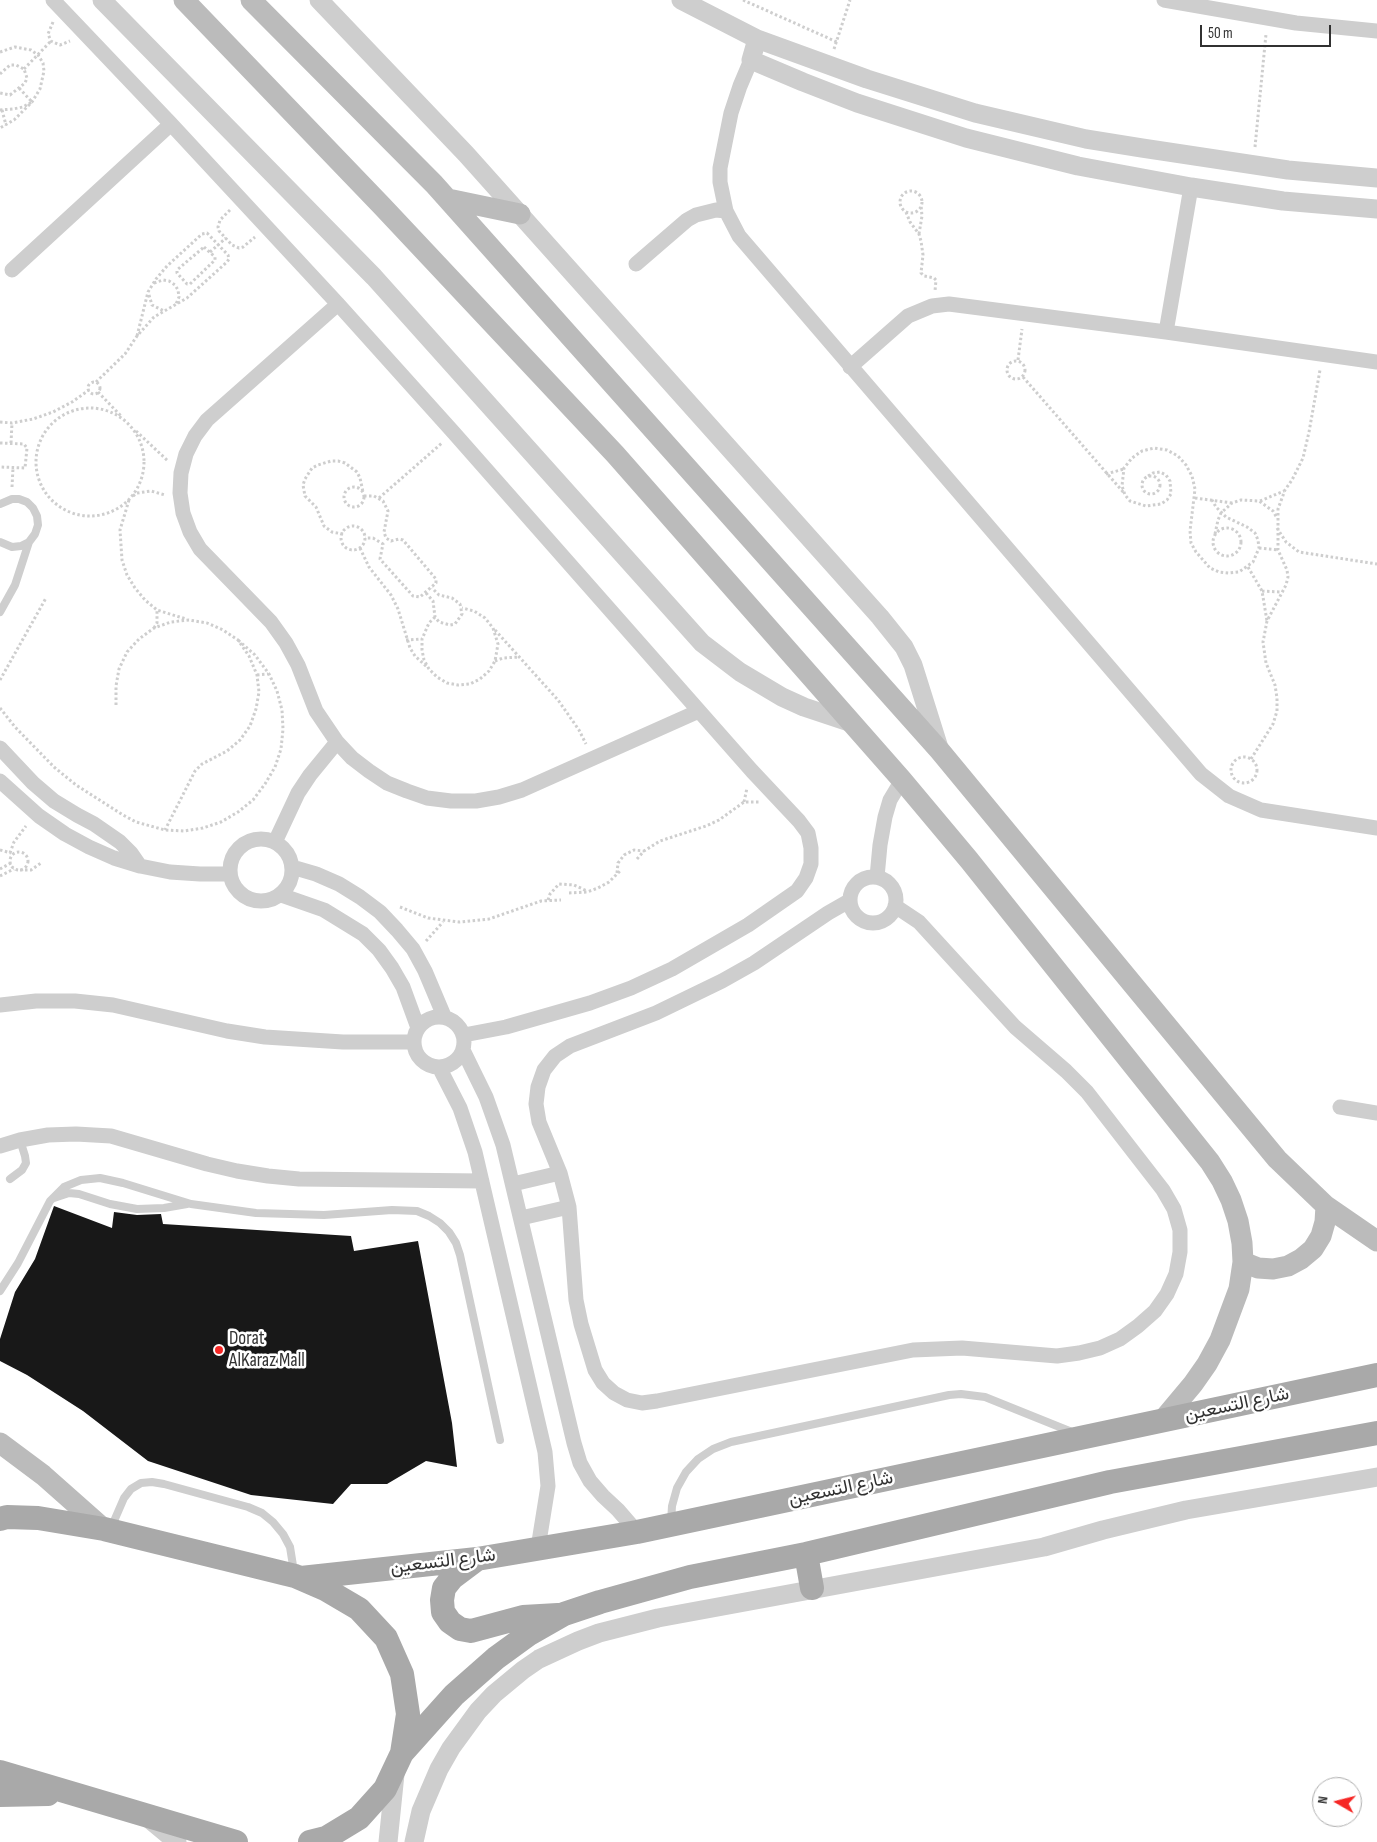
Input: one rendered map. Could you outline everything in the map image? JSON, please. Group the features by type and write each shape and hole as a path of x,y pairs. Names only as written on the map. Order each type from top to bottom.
{"main road":[{"path":"184,0 615,454 902,780 969,860 1210,1162 1222,1181 1234,1207 1242,1242 1243,1262 1239,1289 1220,1340 1193,1384 1162,1421"},
{"path":"251,0 448,199 940,751 1277,1159 1326,1206 1377,1242"},
{"path":"448,199 520,214"},
{"path":"1243,1262 1258,1268 1273,1269 1288,1266 1301,1259 1313,1249 1321,1236 1325,1222 1326,1206"},
{"name":"شارع التسعين","path":"298,1577 477,1559 637,1532 1377,1375"},
{"path":"310,1842 326,1838 359,1818 385,1789 399,1762 454,1695 529,1634 564,1614 690,1577 806,1554 1110,1482 1377,1433"},
{"path":"0,1443 43,1475 107,1529"},
{"path":"0,1518 38,1518 107,1529 298,1577 325,1588 359,1609 386,1638 402,1674 408,1714 399,1762"},
{"path":"806,1554 812,1588"},
{"path":"477,1559 452,1578 444,1588 442,1600 444,1612 450,1622 460,1629 471,1632 523,1617 564,1614"},
{"path":"0,1772 236,1842"},
{"path":"0,1795 72,1794"}],"street":[{"path":"52,0 267,227 454,433 752,772 799,820 808,833 812,848 811,864 806,878 797,891 748,925 672,969 631,988 506,1027 463,1043 457,1059 449,1065 438,1067 429,1065 416,1051 416,1035 403,987 379,950 363,934 324,910 281,895"},
{"path":"102,0 374,277 702,643 740,672 775,693 804,707 850,722"},
{"path":"319,0 446,132 880,617 904,647 913,665 940,751"},
{"path":"681,0 757,39 921,97 1030,127 1142,148 1254,165 1333,175 1377,178"},
{"path":"1164,0 1268,18 1377,31"},
{"path":"757,39 737,95 725,140 720,182 726,211 740,236 850,367 1200,774 1229,796 1261,810 1278,814 1377,825"},
{"path":"751,60 856,103 966,138 1078,166 1191,187 1283,201 1377,209"},
{"path":"12,270 171,124"},
{"path":"1166,332 1191,187"},
{"path":"636,264 692,217 706,212 726,211"},
{"path":"338,304 207,420 189,448 181,473 180,493 183,513 190,532 200,549 271,622 286,642 298,665 316,711 337,742 358,762 387,783 427,798 451,802 476,801 500,797 522,790 699,711"},
{"path":"850,367 898,324 914,313 932,306 949,304 1377,362"},
{"path":"275,842 298,793 337,742"},
{"path":"0,748 33,783 54,801 94,824 120,842 140,866"},
{"path":"877,877 885,817 890,800 902,780"},
{"path":"0,781 39,816 65,834 114,858 140,866 185,873 230,874"},
{"path":"256,839 266,839 284,848 290,857 292,867 292,878 288,887 281,895 263,902 245,897 238,891 230,874 233,855 239,847 256,839"},
{"path":"292,867 332,880 380,912 397,930 426,971 444,1016"},
{"path":"877,877 886,880 892,887 896,896 896,906 890,916 881,922 870,924 860,920 852,912 851,891 857,882 877,877"},
{"path":"850,901 828,913 754,963 722,981 647,1016 570,1046 556,1056 544,1070 538,1087 536,1104 539,1122 560,1173 569,1207 576,1300 587,1347 602,1383 614,1393 627,1400 642,1403 657,1401 913,1350 962,1348 1057,1356 1079,1354 1100,1348 1120,1339 1155,1312 1167,1294 1173,1281 1180,1252 1180,1230 1174,1209 1163,1190 1088,1092 1015,1027 919,922 896,906"},
{"path":"0,1005 36,1001 75,1001 113,1006 226,1032 265,1037 343,1042 416,1035"},
{"path":"416,1035 425,1021 434,1017 444,1016 460,1026 463,1043 496,1121 580,1462 590,1481 637,1532"},
{"path":"438,1067 460,1108 468,1130 482,1181 545,1452 548,1486 538,1548"},
{"path":"1340,1107 1377,1113"},
{"path":"0,1146 48,1135 111,1136 237,1172 292,1178 482,1181"},
{"path":"513,1184 560,1173"},
{"path":"520,1218 569,1207"},
{"path":"414,1842 421,1812 429,1790 450,1748 464,1729 494,1694 508,1681 539,1660 578,1641 658,1618 812,1588 1044,1547 1103,1530 1186,1510 1377,1477"},
{"path":"388,1842 399,1762"},
{"path":"145,1816 177,1842"}],"lane":[{"path":"0,504 12,499 19,499 27,502 38,516 36,534 29,542 14,585 0,612"},
{"path":"0,542 12,547 21,546 29,542"},
{"path":"10,1179 22,1170 26,1163 26,1156 20,1140"},
{"path":"0,1291 18,1263 50,1201 56,1194 72,1183 81,1180 100,1178 123,1183 191,1204 290,1215 324,1216 405,1209 417,1211 430,1216 440,1223 456,1243 500,1440"},
{"path":"50,1201 60,1195 69,1193 137,1209 191,1204"},
{"path":"671,1525 672,1506 677,1488 686,1472 698,1459 714,1449 731,1442 949,1395 985,1397 1086,1438"},
{"path":"107,1529 131,1489 141,1483 164,1484 248,1507 262,1513 283,1534 290,1547 298,1577"}],"path":[{"path":"743,0 836,42"},
{"path":"830,65 850,0"},
{"path":"1254,165 1268,18"},
{"path":"24,69 51,41"},
{"path":"0,52 15,47 23,47 38,55 43,62 44,72 40,89 32,102 22,113 0,128"},
{"path":"0,93 10,95 25,83 27,78 24,69 16,65 10,65 1,71"},
{"path":"19,88 32,102"},
{"path":"6,125 1,110 23,107 32,102"},
{"path":"919,234 910,222 900,202 906,192 912,191 918,194 921,199 922,216 919,234 922,255 921,272 924,276 936,280 932,306"},
{"path":"240,199 218,223 220,231 226,238 235,247 243,247 267,227"},
{"path":"906,212 918,210 921,205"},
{"path":"0,422 12,423 33,419 53,412 89,390 90,384 96,382 125,354 137,336 154,317 187,298 228,262 228,255 207,233 204,233 167,266 151,286 137,336"},
{"path":"210,252 226,238"},
{"path":"203,248 210,252 215,257 214,262 190,284 186,283 177,273 178,269 203,248"},
{"path":"175,285 182,279"},
{"path":"151,286 156,281 169,280 178,290 176,305"},
{"path":"148,292 152,305 164,311"},
{"path":"1018,360 1024,314"},
{"path":"1251,759 1273,724 1277,711 1275,685 1264,653 1264,637 1267,621 1288,578 1288,570 1278,550 1277,518 1281,499 1298,470 1306,446 1322,354"},
{"path":"1018,360 1023,362 1026,367 1023,377 1018,379 1008,375 1006,370 1008,364 1018,360"},
{"path":"1023,377 1130,501 1146,506 1154,506 1167,500 1171,494 1170,480 1160,472 1153,473 1148,476 1144,479 1143,489 1147,493 1152,494 1160,488 1160,482 1153,475 1148,476"},
{"path":"96,382 100,387 98,392"},
{"path":"89,390 93,394 98,392"},
{"path":"0,708 34,748 76,785 136,822 164,830 194,829 222,822 246,806 265,784 275,767 281,749 283,730 282,710 277,691 269,674 255,655 223,630 207,623 189,620 157,610 135,588 122,560 120,530 131,498 140,484 144,469 142,447 132,427 98,392"},
{"path":"181,473 121,417 107,410 92,407 77,409 63,414 51,424 42,436 36,451 39,481 47,495 58,506 72,513 87,516 102,515 117,509 131,498 144,492 159,493 173,500 183,513"},
{"path":"11,443 12,423"},
{"path":"379,498 454,433"},
{"path":"0,443 24,444 27,446 25,468 0,467"},
{"path":"1106,474 1118,472 1142,451 1154,448 1167,450 1178,456 1192,476 1195,498 1190,521 1190,537 1196,552 1210,568 1224,572 1239,572 1248,568 1259,548 1255,533 1221,513 1212,500"},
{"path":"343,534 332,532 324,526 319,512 305,496 303,485 312,468 331,461 345,463 360,478 364,494 363,501 357,506 349,506 344,499 345,490 348,488 357,487 364,494 374,496 383,501 388,511 384,532 386,538 391,541 403,540 436,579 436,584 420,597 413,596 380,559 383,544 377,539 365,538"},
{"path":"12,499 13,468"},
{"path":"1124,468 1122,486 1125,495"},
{"path":"1259,502 1285,490"},
{"path":"1195,498 1232,503"},
{"path":"1216,534 1225,528 1230,528 1236,532 1240,537 1240,543 1234,554 1228,556 1216,552 1213,540 1221,513 1232,503 1241,500 1259,502 1273,511 1277,518"},
{"path":"1230,528 1232,521"},
{"path":"349,527 358,527 362,530 365,538 360,548 352,550 344,546 342,538 349,527"},
{"path":"1277,527 1286,542 1299,552 1377,564"},
{"path":"360,548 369,567 392,595 401,617 406,640 415,656 437,677 447,683 458,685 470,684 489,671 495,661 498,644 493,628"},
{"path":"1259,548 1278,550"},
{"path":"1248,568 1262,591 1267,621"},
{"path":"432,588 439,595 456,600 462,608 474,611 485,618 558,700 579,730 594,758"},
{"path":"1262,591 1282,592"},
{"path":"426,593 434,601 435,617 439,622 450,626 455,624 460,620 462,608"},
{"path":"0,680 46,598"},
{"path":"154,628 158,616 157,610"},
{"path":"429,669 423,655 422,639 429,623 435,617"},
{"path":"116,704 116,686 119,669 127,652 139,638 154,628 171,622 189,620"},
{"path":"406,640 422,639"},
{"path":"164,830 195,770 202,764 227,751 240,740 250,726 259,692 257,675 250,656 238,640"},
{"path":"495,661 502,658 519,656"},
{"path":"257,675 269,674"},
{"path":"1245,757 1251,759 1256,765 1256,773 1252,780 1245,783 1237,781 1231,770 1233,763 1238,758 1245,757"},
{"path":"637,859 644,851 660,840 712,823 744,802"},
{"path":"39,816 21,832 10,860 14,868 19,870 31,870 41,863"},
{"path":"0,850 23,853 27,856 27,865 19,870"},
{"path":"617,874 618,863 624,854 634,850 644,851"},
{"path":"0,869 11,863"},
{"path":"0,876 14,868"},
{"path":"569,893 587,892 609,882 621,870"},
{"path":"548,900 550,894 559,884 574,885 587,892"},
{"path":"400,907 428,918 444,921 474,922 489,919 529,904 548,900 561,900"},
{"path":"419,961 426,941 444,921"}],"building":[{"name":"Dorat AlKaraz Mall","path":"54,1206 112,1228 114,1212 137,1215 161,1214 163,1224 351,1236 354,1251 418,1241 452,1423 457,1467 426,1461 387,1484 351,1484 333,1504 251,1495 148,1461 83,1411 27,1375 0,1361 0,1339 15,1292 35,1259"}],"place":[{"name":"Dorat AlKaraz Mall","path":"219,1350"}]}
